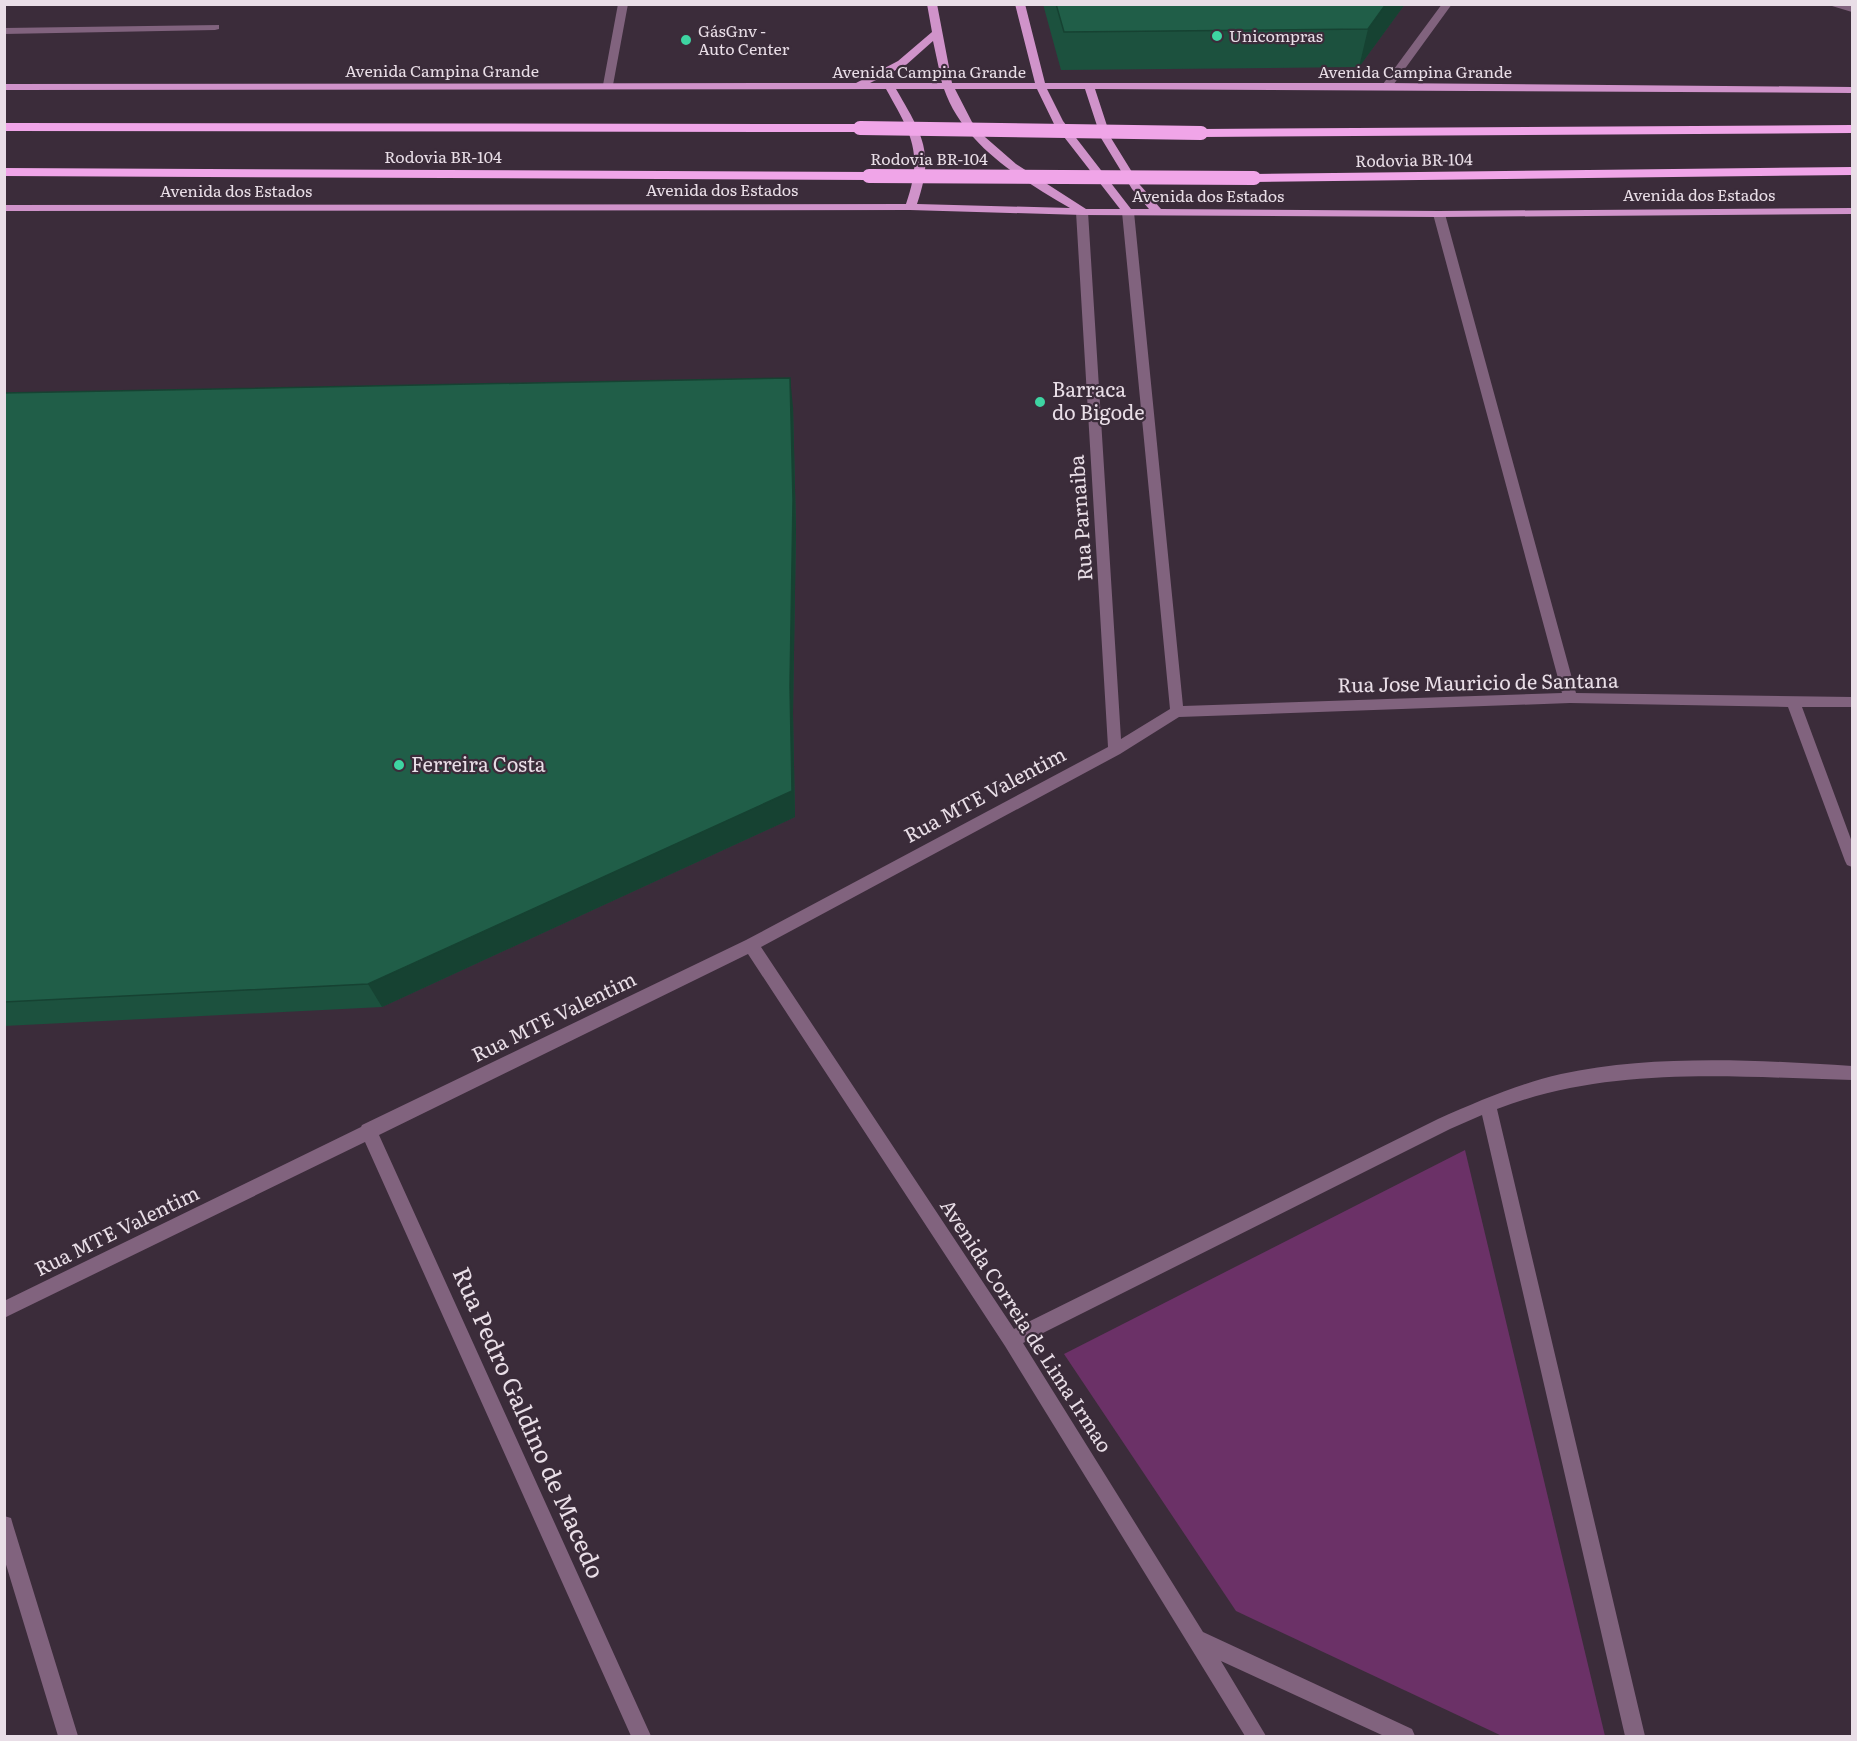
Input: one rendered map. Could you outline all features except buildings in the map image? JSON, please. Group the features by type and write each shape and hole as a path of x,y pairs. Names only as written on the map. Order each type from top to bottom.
{"highway":[{"name":"Rodovia BR-104","path":"4,127 860,128 1201,132 1852,129"},
{"name":"Rodovia BR-104","path":"4,172 1254,178 1852,171"}],"main road":[{"path":"932,4 949,86 971,128 1001,156 1082,212"},
{"path":"1020,4 1041,88 1058,122 1128,212"},
{"path":"855,86 902,63 937,32"},
{"path":"889,86 922,150 921,179 910,207"},
{"name":"Avenida Campina Grande","path":"4,87 1387,86 1852,90"},
{"path":"1089,87 1106,138 1136,187 1158,212"},
{"name":"Avenida dos Estados","path":"4,208 910,207 1082,212 1439,214 1852,211"}],"street":[{"path":"608,85 623,4"},
{"path":"1387,86 1447,4"},
{"path":"1835,4 1852,9"},
{"path":"4,31 215,27"},
{"name":"Rua Parnaiba","path":"1082,212 1115,750"},
{"path":"1128,212 1177,712"},
{"path":"1439,214 1570,698"},
{"name":"Rua Jose Mauricio de Santana","path":"1115,750 1177,712 1570,698 1794,703 1852,702"},
{"path":"1794,703 1852,861"},
{"name":"Rua MTE Valentim","path":"4,1310 368,1130 751,945 1115,750"},
{"name":"Avenida Correia de Lima Irmao","path":"751,945 1011,1340 1256,1737"},
{"path":"1011,1340 1488,1104 1539,1088 1600,1075 1677,1070 1852,1073"},
{"path":"1488,1104 1635,1737"},
{"name":"Rua Pedro Galdino de Macedo","path":"368,1130 641,1737"},
{"path":"4,1525 68,1737"},
{"path":"1196,1639 1405,1737"}],"shaded area":[{"path":"1465,1150 1605,1736 1502,1736 1236,1611 1064,1354"}],"place":[{"name":"Unicompras","path":"1217,36"},
{"name":"GásGnv - Auto Center","path":"686,40"},
{"name":"Barraca do Bigode","path":"1040,402"},
{"name":"Ferreira Costa","path":"399,765"}]}
